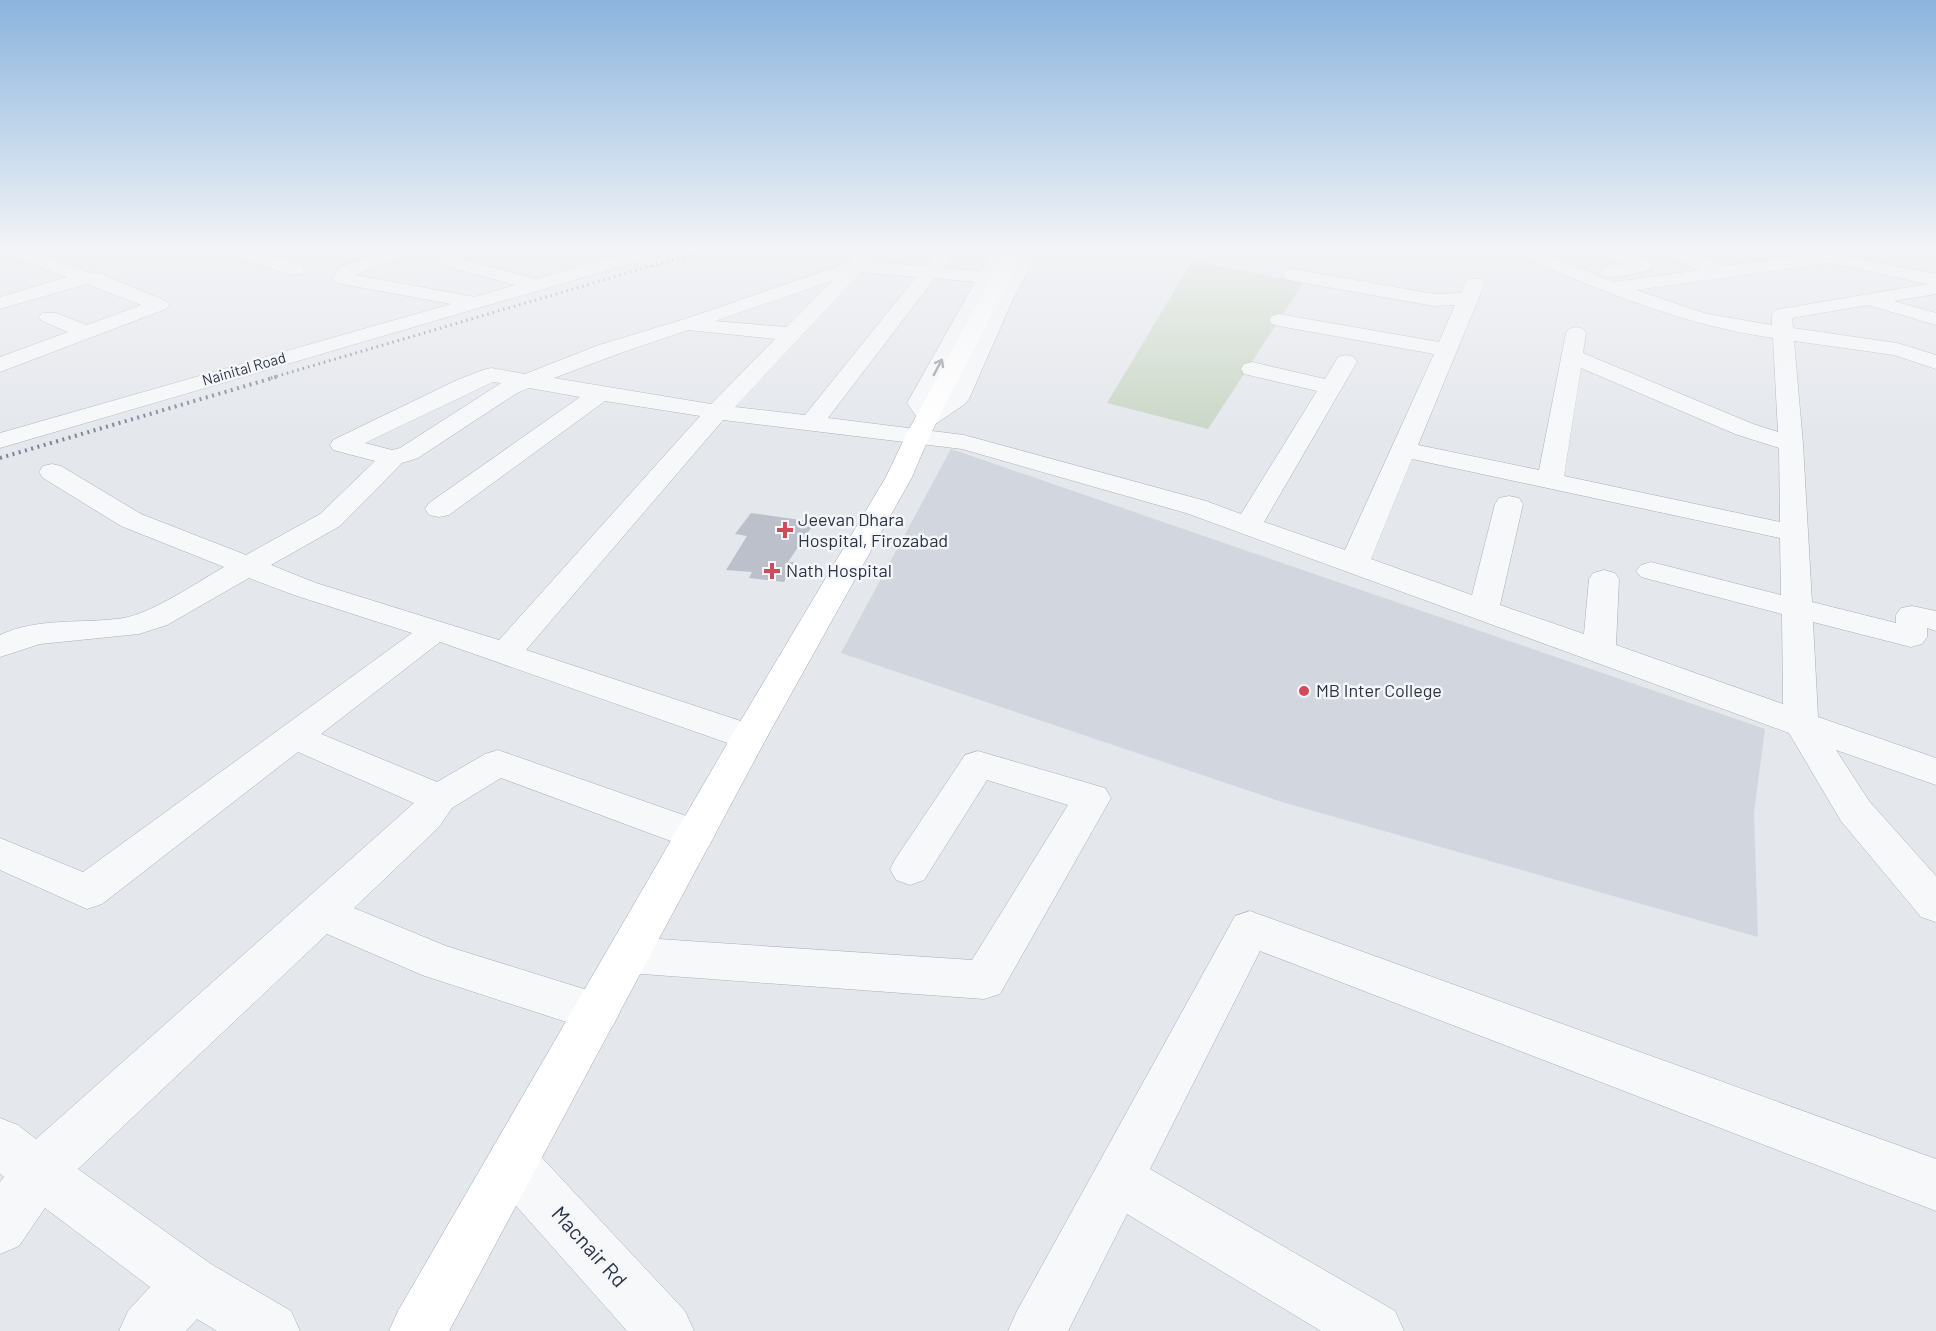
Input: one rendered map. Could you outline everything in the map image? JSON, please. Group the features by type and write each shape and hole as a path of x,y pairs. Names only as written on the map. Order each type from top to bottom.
{"main road":[{"path":"418,1331 749,737 900,477 984,311"}],"street":[{"path":"0,365 143,311"},
{"name":"Nainital Road","path":"2,439 444,311"},
{"path":"0,648 17,639 40,634 128,627 156,618 330,520 393,458 409,453 442,429 509,388 608,350 725,311"},
{"path":"504,655 717,412 813,311"},
{"path":"812,423 900,311"},
{"path":"967,311 919,403 928,418 964,442 1196,507 1936,772"},
{"path":"393,458 342,445 486,376 530,381 717,412 812,423 928,418 957,399 997,311"},
{"path":"1413,311 1458,321"},
{"path":"1354,564 1462,311"},
{"path":"1680,311 1732,326 1896,349 1936,362"},
{"path":"1800,311 1782,314 1791,444 1801,723 1855,811 1936,905"},
{"path":"1908,311 1936,319"},
{"path":"50,317 88,333"},
{"path":"1279,320 1446,350"},
{"path":"687,324 791,334"},
{"path":"1896,349 1936,342"},
{"path":"1550,480 1574,345 1744,429 1791,444"},
{"path":"1248,526 1347,362"},
{"path":"1252,369 1332,387"},
{"path":"440,509 599,394"},
{"path":"1403,449 1794,533"},
{"path":"52,472 131,520 305,589 436,630 749,737"},
{"path":"1483,610 1509,504"},
{"path":"1651,571 1911,637 1912,615 1936,621"},
{"path":"1599,651 1604,579"},
{"path":"0,853 87,892 436,630"},
{"path":"295,737 439,798"},
{"path":"0,1227 19,1157 320,912 425,817 439,798 498,763 695,835"},
{"path":"629,955 984,980 1092,798 978,764 910,869"},
{"path":"320,912 437,962 597,1012"},
{"path":"1037,1331 1250,929 1936,1185"},
{"path":"19,1157 191,1284 271,1331"},
{"name":"Macnair Rd","path":"512,1163 665,1331"},
{"path":"1118,1180 1375,1331"},
{"path":"148,1331 191,1284"}],"shaded area":[{"name":"MB Inter College","path":"951,449 1765,729 1754,813 1758,937 1282,802 841,653"}],"green space":[{"path":"1162,311 1285,311 1208,429 1107,403"}],"building":[{"path":"751,513 815,522 788,562 794,562 784,582 749,578 752,572 726,570 747,536 735,534"}],"railway":[{"path":"271,378 498,311"},
{"path":"0,458 276,377"}],"place":[{"name":"Jeevan Dhara Hospital, Firozabad","path":"785,530"},
{"name":"Nath Hospital","path":"772,571"},
{"name":"MB Inter College","path":"1304,691"}]}
